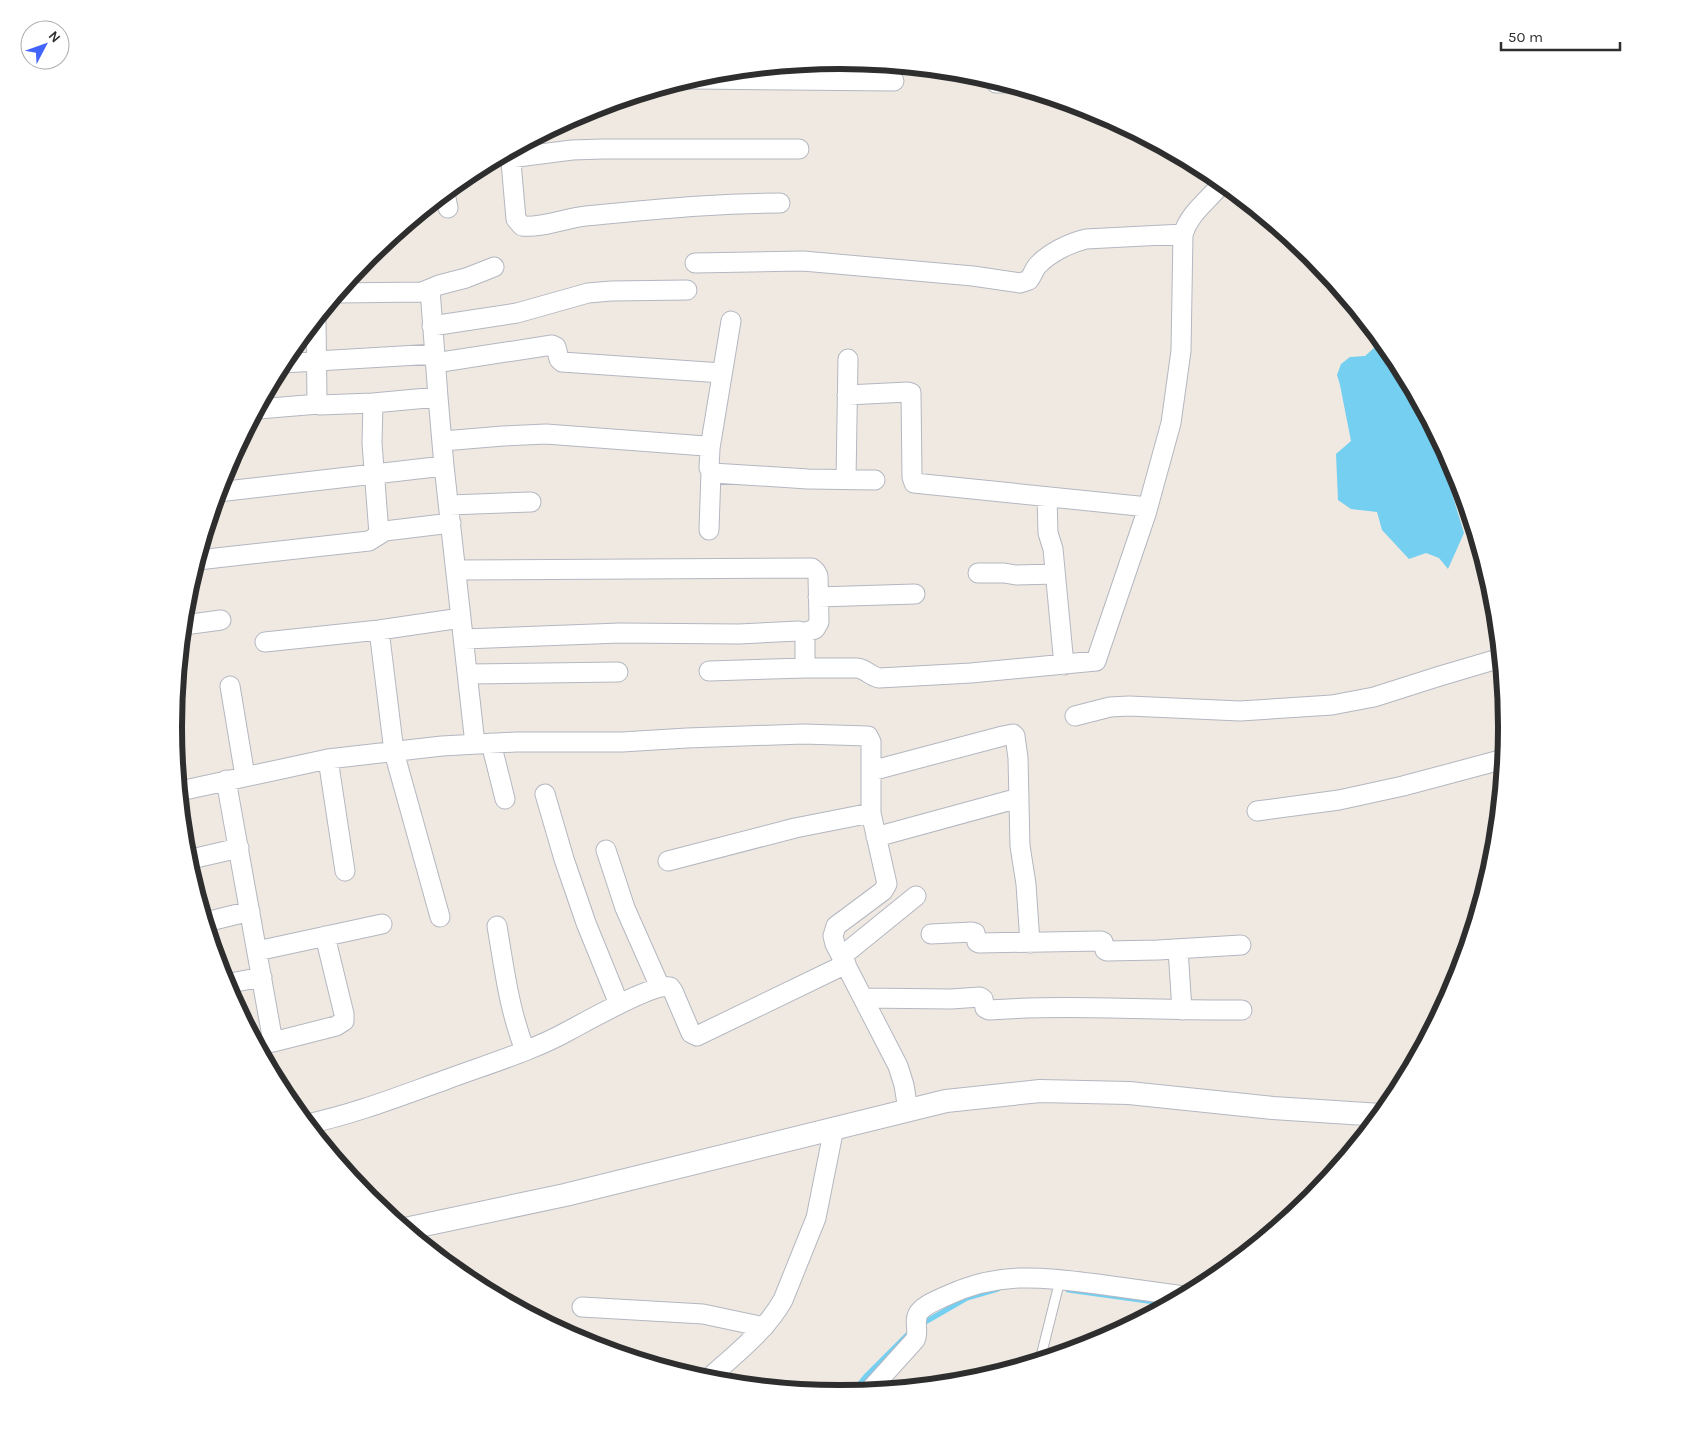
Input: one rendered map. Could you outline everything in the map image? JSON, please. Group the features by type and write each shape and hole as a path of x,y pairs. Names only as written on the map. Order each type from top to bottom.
{"street":[{"path":"722,79 894,81"},
{"path":"518,154 603,149 799,149"},
{"path":"510,157 516,219 522,226 577,217 693,206 730,203 780,203"},
{"path":"709,671 857,668 879,678 1093,663 1098,659 1148,508 1172,423 1180,351 1182,234 1186,223 1217,188"},
{"path":"695,263 803,261 973,276 1020,283 1029,280 1035,269 1043,261 1064,247 1078,241 1182,234"},
{"path":"346,293 422,292 446,282 466,278 494,267"},
{"path":"430,289 444,466 468,674 483,744 505,799"},
{"path":"432,326 517,312 588,294 611,291 687,290"},
{"path":"709,530 710,448 731,321"},
{"path":"316,329 317,400 319,404"},
{"path":"293,362 435,358 552,345 556,347 559,359 562,362 722,373"},
{"path":"846,480 848,358"},
{"path":"848,395 908,392 911,394 912,477 914,483 1148,508"},
{"path":"264,408 319,404 373,403 438,397"},
{"path":"373,403 372,444 379,534"},
{"path":"443,441 546,434 710,448"},
{"path":"226,491 444,466"},
{"path":"711,472 808,479 875,480"},
{"path":"1047,498 1048,533 1052,546 1064,665"},
{"path":"204,559 369,541 385,531 450,514 531,502"},
{"path":"456,570 806,567 812,568 816,572 818,626 812,631 803,633 799,631 739,634 620,633 464,639"},
{"path":"978,573 1016,575 1055,574"},
{"path":"818,597 915,594"},
{"path":"266,642 379,630 461,618"},
{"path":"191,624 221,620"},
{"path":"379,630 394,752 440,917"},
{"path":"803,633 806,668"},
{"path":"1075,716 1110,707 1129,706 1240,712 1332,705 1374,697 1495,660"},
{"path":"468,674 618,672"},
{"path":"230,686 246,776"},
{"path":"186,790 328,759 483,744 622,742 802,734 863,735 870,738 871,813 887,884 883,891 836,926 833,936 835,944 898,1066 904,1085 908,1110"},
{"path":"871,771 1013,734 1018,749 1020,846 1026,884 1030,943"},
{"path":"328,759 345,871"},
{"path":"1257,811 1339,800 1412,784 1497,761"},
{"path":"226,780 262,977 266,1044 336,1026 344,1021 344,1014 325,936"},
{"path":"545,794 567,868 586,922 619,1004"},
{"path":"876,837 1019,798"},
{"path":"668,861 759,836 871,813"},
{"path":"196,858 239,848"},
{"path":"606,850 625,908 660,987"},
{"path":"314,1122 382,1103 525,1050 568,1031 619,1004 660,987 670,987 674,991 691,1033 697,1036 844,960 916,896"},
{"path":"212,921 250,912"},
{"path":"257,951 382,924"},
{"path":"497,926 512,1011 525,1050"},
{"path":"932,934 970,932 974,934 976,941 980,943 1101,941 1107,951 1241,945"},
{"path":"1178,949 1182,1010"},
{"path":"234,982 262,977"},
{"path":"864,998 951,999 980,997 983,999 985,1008 989,1010 1060,1007 1242,1010"},
{"path":"413,1228 565,1195 946,1101 1040,1091 1129,1093 1273,1108 1373,1114"},
{"path":"714,1373 764,1327 783,1300 816,1218 834,1128"},
{"path":"875,1384 913,1343 917,1316 924,1307 971,1286 988,1281 1034,1277 1058,1286 1173,1295"},
{"path":"582,1307 703,1314 764,1327"}],"lane":[{"path":"1042,1353 1058,1286"}],"water":[{"path":"1377,345 1411,398 1442,459 1464,533 1448,569 1439,558 1426,553 1409,559 1382,530 1377,512 1351,509 1338,500 1336,454 1351,441 1337,375 1341,364 1350,357 1365,356"}],"waterway":[{"path":"920,1325 967,1298 998,1289"},
{"path":"1068,1290 1159,1303"},
{"path":"859,1385 911,1331"}]}
